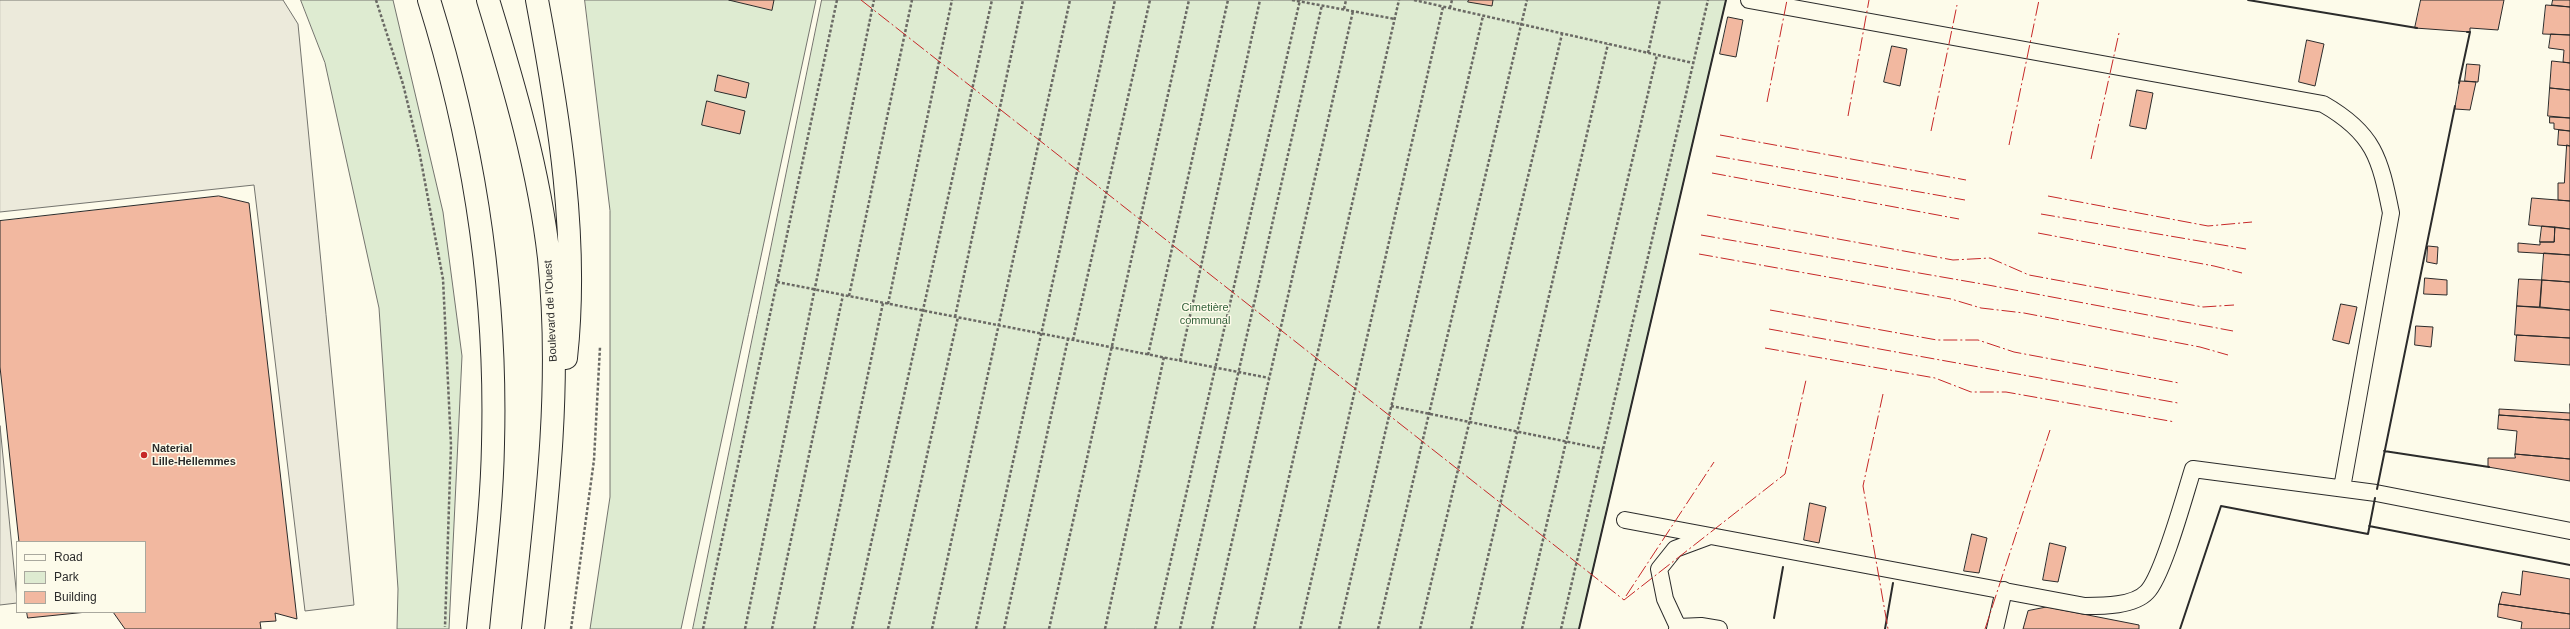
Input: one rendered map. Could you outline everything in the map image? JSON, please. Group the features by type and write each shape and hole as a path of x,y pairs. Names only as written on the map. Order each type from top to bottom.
{"main road":[{"path":"429,0 455,93 472,164 489,294 493,443 490,517 478,629"},
{"name":"Boulevard de l'Ouest","path":"488,0 512,76 530,144 549,259 554,337 554,430 533,629"},
{"path":"537,0 557,118 566,203 569,266 568,336 564,382 554,430"}],"lane":[{"path":"1749,0 2322,104 2345,116 2367,137 2382,168 2391,213 2342,488"},
{"path":"1625,520 2085,606 2118,606 2147,593 2161,566 2193,469 2376,493 2570,531"},
{"path":"1710,535 1675,549 1659,569 1665,599 1678,628 1701,626 1719,629"},
{"path":"1995,629 2004,590"}],"path":[{"path":"376,0 403,84 419,150 443,279 451,445 445,628"},
{"path":"703,629 837,0"},
{"path":"744,629 813,289 874,0"},
{"path":"849,296 912,0"},
{"path":"888,304 952,0"},
{"path":"852,629 992,0"},
{"path":"888,629 957,317 1023,0"},
{"path":"932,629 1070,0"},
{"path":"976,629 1115,0"},
{"path":"1073,340 1150,0"},
{"path":"1049,629 1113,348 1189,0"},
{"path":"1148,355 1228,0"},
{"path":"1180,361 1260,0"},
{"path":"1292,0 1395,19"},
{"path":"1344,9 1346,0"},
{"path":"1254,629 1399,0"},
{"path":"1414,0 1693,63"},
{"path":"1450,8 1452,0"},
{"path":"1378,629 1527,0"},
{"path":"1648,53 1660,0"},
{"path":"1561,629 1708,0"},
{"path":"1154,629 1300,1"},
{"path":"1180,629 1322,5"},
{"path":"1300,629 1443,7"},
{"path":"1212,629 1354,11"},
{"path":"1339,629 1483,16"},
{"path":"1420,629 1562,34"},
{"path":"1471,629 1608,44"},
{"path":"1522,629 1657,55"},
{"path":"777,282 1269,378"},
{"path":"772,629 844,295"},
{"path":"814,629 884,303"},
{"path":"1004,629 1068,339"},
{"path":"1105,629 1164,357"},
{"path":"1391,406 1603,450"}],"green space":[{"path":"301,0 393,0 443,212 462,356 449,629 397,629 398,589 379,308 325,63"},
{"path":"585,0 816,0 681,629 590,629 610,497 610,211"},
{"name":"Cimetière communal","path":"822,0 1726,0 1579,629 693,629"}],"shaded area":[{"path":"0,0 283,0 298,24 354,605 305,611 254,185 0,212"},
{"path":"0,426 16,589 16,603 0,605"}],"building":[{"path":"729,0 774,0 772,10"},
{"path":"1469,0 1493,0 1492,6 1468,2"},
{"path":"2421,0 2504,0 2498,30 2470,28 2470,32 2415,28"},
{"path":"2553,0 2570,0 2570,7 2552,5"},
{"path":"2546,5 2570,7 2570,35 2543,34"},
{"path":"1728,17 1743,20 1736,57 1720,54"},
{"path":"2551,34 2570,35 2570,63 2563,62 2564,50 2549,48"},
{"path":"2307,40 2324,44 2315,86 2299,82"},
{"path":"1892,46 1907,49 1900,86 1884,82"},
{"path":"2552,61 2570,63 2570,90 2550,88"},
{"path":"2467,64 2480,65 2478,82 2465,81"},
{"path":"718,75 749,83 746,98 715,91"},
{"path":"2460,81 2476,82 2470,110 2455,109"},
{"path":"2550,88 2570,90 2570,118 2548,116"},
{"path":"2137,90 2153,93 2146,129 2130,126"},
{"path":"707,101 745,111 740,134 702,125"},
{"path":"2550,117 2570,118 2570,131 2554,129 2554,123 2550,123"},
{"path":"2559,130 2570,131 2570,146 2558,145"},
{"path":"2567,145 2570,146 2570,201 2558,200 2558,183 2564,183"},
{"name":"Naterial Lille-Hellemmes","path":"219,196 249,203 297,619 275,613 276,621 260,622 261,629 125,629 114,613 146,613 146,541 19,541 0,367 0,221"},
{"path":"2532,198 2570,201 2570,229 2529,225"},
{"path":"2542,226 2555,227 2554,242 2540,242"},
{"path":"2555,227 2570,229 2570,255 2518,252 2518,243 2540,245 2540,242 2554,242"},
{"path":"2428,246 2438,247 2437,264 2427,262"},
{"path":"2544,253 2570,255 2570,282 2542,280"},
{"path":"2425,278 2447,280 2447,295 2424,294"},
{"path":"2519,279 2542,280 2540,307 2517,306"},
{"path":"2542,280 2570,282 2570,310 2540,307"},
{"path":"2341,304 2357,307 2349,344 2333,340"},
{"path":"2517,306 2570,310 2570,338 2515,335"},
{"path":"2416,326 2433,327 2431,347 2415,345"},
{"path":"2517,335 2570,338 2570,365 2515,361"},
{"path":"2499,409 2570,413 2570,420 2499,415"},
{"path":"2499,415 2570,420 2570,459 2515,454 2517,431 2498,429"},
{"path":"2515,454 2570,459 2570,481 2488,467 2488,458 2515,458"},
{"path":"1810,503 1826,507 1819,543 1804,540"},
{"path":"1972,534 1987,538 1979,573 1964,571"},
{"path":"2050,543 2066,547 2058,582 2043,580"},
{"path":"2523,571 2570,579 2570,614 2499,604 2502,592 2520,595"},
{"path":"2499,604 2570,614 2570,629 2521,629 2522,622 2498,617"},
{"path":"2047,607 2139,625 2139,629 2023,629 2028,611"},
{"path":"27,613 77,613 28,618"}],"wall":[{"path":"1579,629 1726,0"},
{"path":"2248,0 2417,28"},
{"path":"2459,83 2470,32 2467,32"},
{"path":"2377,489 2455,106"},
{"path":"2384,451 2489,467"},
{"path":"2180,629 2221,506 2368,534 2375,498"},
{"path":"2369,526 2570,565"},
{"path":"1774,618 1783,567"},
{"path":"1885,629 1893,583"}],"power":[{"path":"861,0 1624,600"},
{"path":"1767,102 1787,0"},
{"path":"1848,116 1869,0"},
{"path":"2009,145 2039,0"},
{"path":"1931,131 1957,5"},
{"path":"2091,159 2119,33"},
{"path":"1720,135 1966,180"},
{"path":"1716,156 1965,200"},
{"path":"1712,173 1959,219"},
{"path":"2048,196 2208,226 2252,222"},
{"path":"2041,214 2246,249"},
{"path":"1707,215 1953,260 1990,258 2029,275 2203,307 2234,305"},
{"path":"2038,233 2214,266 2242,273"},
{"path":"1701,235 1988,285 2233,331"},
{"path":"1699,254 1951,299 1981,308 2024,313 2200,347 2228,355"},
{"path":"1770,310 1937,340 1978,340 2014,352 2179,383"},
{"path":"1769,329 2178,403"},
{"path":"1765,348 1935,378 1971,392 2006,392 2175,422"},
{"path":"1624,600 1785,474 1806,380"},
{"path":"1883,394 1863,486 1888,629"},
{"path":"1985,629 2050,430"},
{"path":"1626,596 1714,462"}],"place":[{"name":"Naterial Lille-Hellemmes","path":"144,455"}]}
